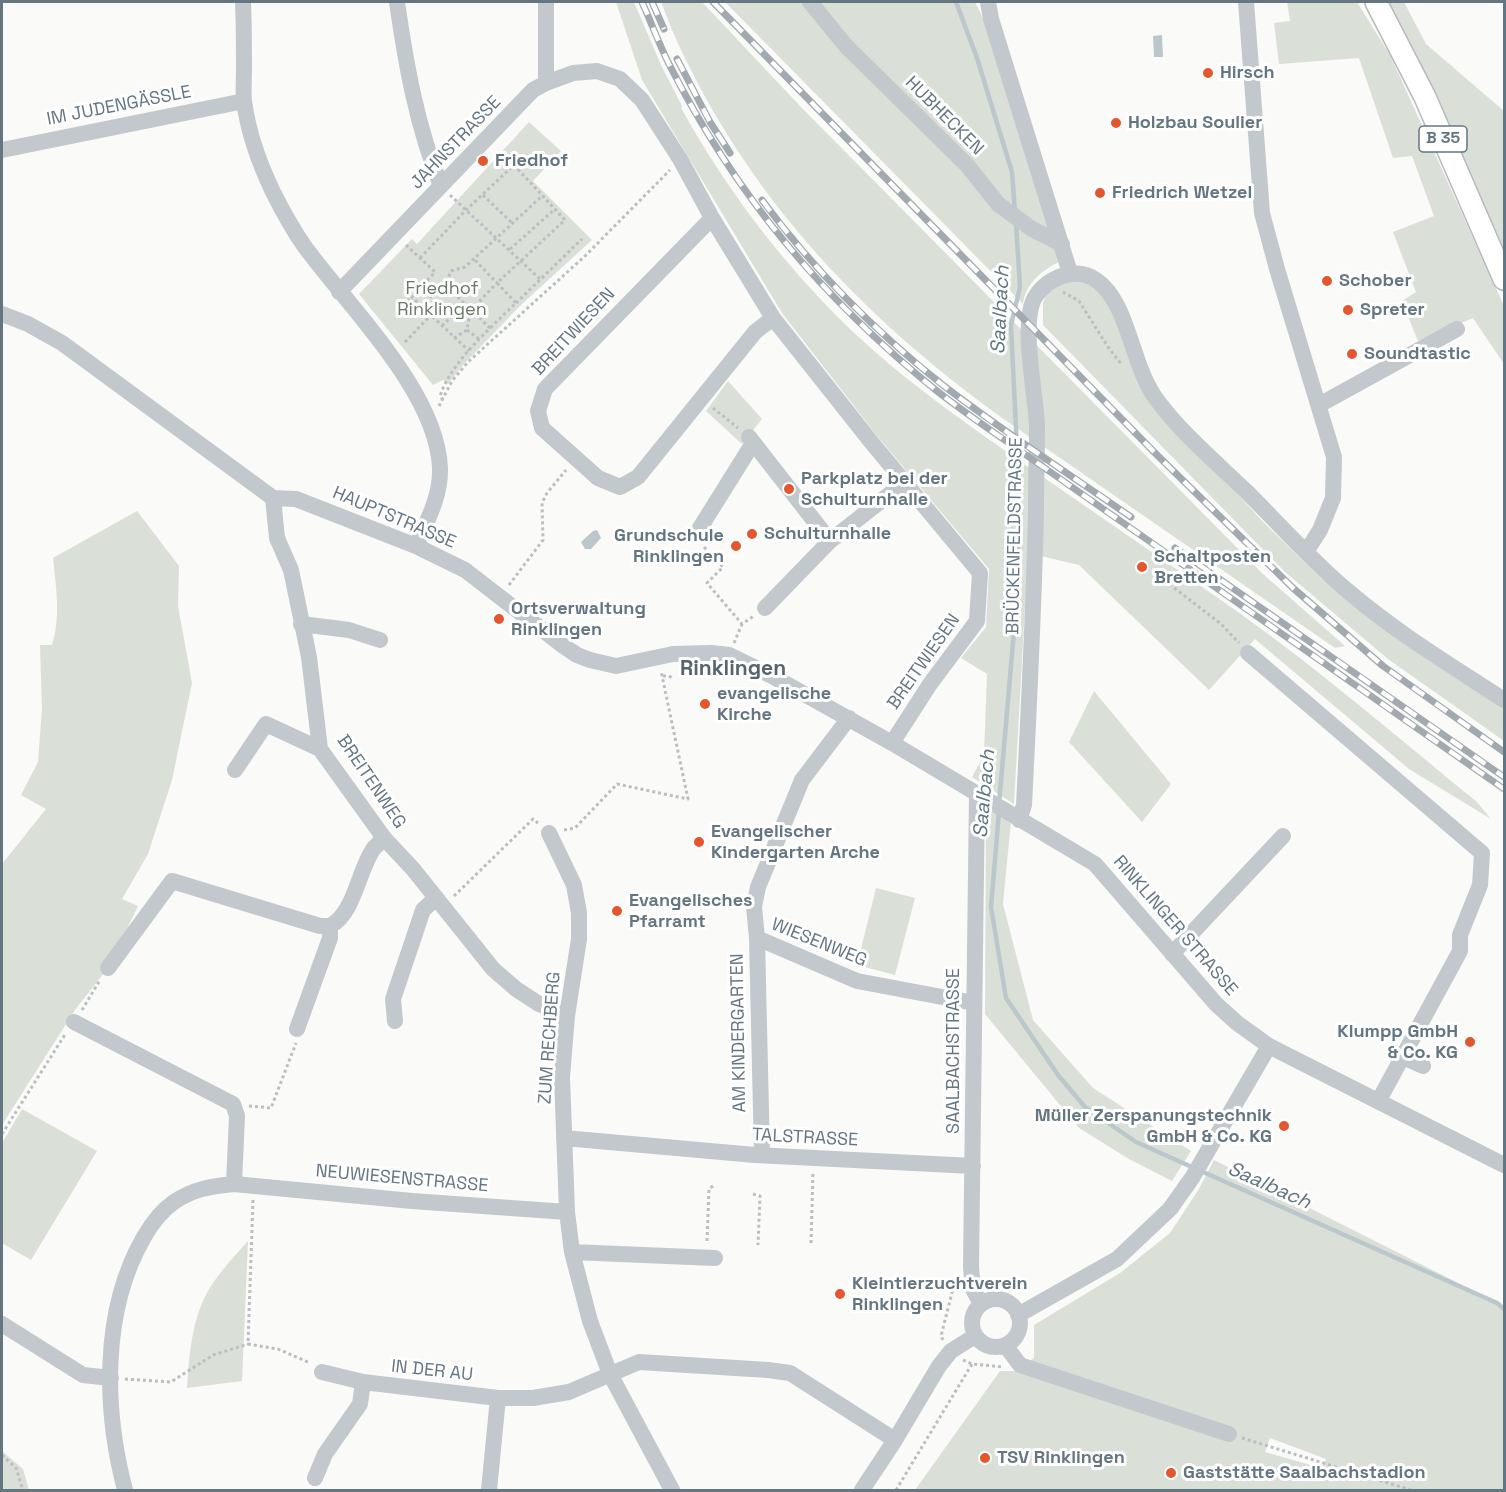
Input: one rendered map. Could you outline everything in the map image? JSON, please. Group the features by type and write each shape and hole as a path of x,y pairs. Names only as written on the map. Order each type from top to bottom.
{"main road":[{"name":"B 35","path":"1376,2 1425,97 1504,279"}],"street":[{"path":"243,2 244,101 253,140 272,190 303,245 396,362 429,419 440,468 439,488 434,507 416,546"},
{"path":"397,2 409,80 427,152 441,186"},
{"path":"546,2 546,82"},
{"name":"HUBHECKEN","path":"810,2 846,46 967,165 998,204 1032,229 1062,243"},
{"path":"988,2 991,19 1070,273 1083,273 1093,277 1112,296 1141,374 1155,398 1184,432 1351,594 1394,627 1504,700"},
{"path":"1246,2 1262,213 1334,457 1333,498 1320,530 1306,552"},
{"name":"BREITWIESEN","path":"546,82 586,71 597,71 620,79 642,100 680,159 712,218 773,318 980,573 977,621 930,684 892,743"},
{"name":"JAHNSTRASSE","path":"339,292 534,90 546,82"},
{"name":"IM JUDENGÄSSLE","path":"2,150 244,101"},
{"name":"BREITWIESEN","path":"712,218 545,389 538,411 542,428 598,478 620,487 638,477 755,332 773,318"},
{"name":"BRÜCKENFELDSTRASSE","path":"1015,817 1024,805 1035,577 1037,425 1028,326 1032,304 1036,296 1049,283 1070,273"},
{"name":"HAUPTSTRASSE","path":"2,314 28,324 62,343 273,498 296,499 416,546 465,570 577,655 616,666 673,654 729,655 849,718 979,797"},
{"path":"1319,405 1457,329"},
{"path":"695,536 751,440 830,541"},
{"path":"765,608 830,541 905,482"},
{"name":"BREITENWEG","path":"273,498 277,538 291,570 309,657 321,749 384,838 475,948 516,989 539,1004 567,1016"},
{"path":"301,624 349,630 380,640"},
{"path":"1248,653 1482,853 1479,885 1460,936 1460,951 1379,1100"},
{"name":"AM KINDERGARTEN","path":"762,1155 757,938 754,907 758,887 802,780 849,718"},
{"path":"235,770 266,724 321,749"},
{"name":"RINKLINGER STRASSE","path":"979,797 1095,864 1216,1004 1237,1023 1269,1046 1504,1164"},
{"name":"SAALBACHSTRASSE","path":"979,797 971,1267 973,1288 981,1304"},
{"name":"ZUM RECHBERG","path":"549,833 574,885 579,913 579,939 567,1016 562,1077 567,1212 572,1252 590,1321 610,1374 672,1491"},
{"path":"1172,954 1283,836"},
{"path":"108,968 172,881 320,926 330,926 345,913 374,849 384,838"},
{"path":"395,1021 393,999 423,910 440,903"},
{"path":"297,1029 330,938 330,926"},
{"name":"WIESENWEG","path":"757,938 857,981 974,1003"},
{"path":"74,1022 232,1104 237,1116 234,1184"},
{"path":"1018,1315 1117,1259 1170,1209 1192,1178 1269,1046"},
{"path":"1403,1057 1423,1066"},
{"name":"TALSTRASSE","path":"564,1138 762,1155 973,1166"},
{"name":"NEUWIESENSTRASSE","path":"125,1491 115,1444 111,1378 117,1308 126,1277 151,1225 162,1212 187,1194 211,1186 234,1184 412,1201 567,1212"},
{"path":"572,1252 715,1258"},
{"path":"1002,1300 1009,1303 1018,1315 1020,1322 1016,1336 1005,1345 999,1347 986,1345 975,1336 973,1316 981,1304 1002,1300"},
{"path":"2,1324 83,1375 111,1378"},
{"path":"862,1491 939,1366 949,1354 975,1336"},
{"path":"1005,1345 1020,1365 1229,1434"},
{"name":"IN DER AU","path":"321,1372 363,1382 498,1398 533,1398 568,1392 639,1362 768,1370 790,1373 895,1440"},
{"path":"315,1478 326,1454 360,1404 363,1382"},
{"path":"489,1491 498,1398"}],"path":[{"path":"429,419 452,381 468,362 584,257 680,159"},
{"path":"420,258 514,165 565,220 497,283 472,312 467,330 454,338"},
{"path":"441,186 541,280"},
{"path":"483,195 512,223"},
{"path":"423,307 428,303 434,289 445,285 451,271 465,267 543,195"},
{"path":"510,249 555,209"},
{"path":"442,400 440,396 445,382 479,339 582,239"},
{"path":"399,310 435,272 405,243"},
{"path":"474,259 516,303"},
{"path":"1049,283 1079,301 1108,347 1129,373"},
{"path":"445,285 490,328"},
{"path":"412,297 469,351"},
{"path":"442,326 464,303"},
{"path":"405,342 430,315"},
{"path":"467,330 479,339"},
{"path":"702,397 751,440"},
{"path":"501,596 543,540 542,503 547,493 575,459"},
{"path":"695,536 723,567 707,583 742,624 765,608"},
{"path":"1160,577 1221,624 1248,653"},
{"path":"440,903 533,819 549,833 575,828 617,784 688,800 663,676 657,658"},
{"path":"663,676 674,679"},
{"path":"2,1134 108,968"},
{"path":"232,1104 271,1108 298,1038 297,1029"},
{"path":"811,1243 813,1158"},
{"path":"707,1241 709,1189 713,1186"},
{"path":"248,1344 255,1187"},
{"path":"753,1194 760,1196 758,1245"},
{"path":"971,1267 958,1271 941,1336 949,1354 972,1364 1000,1367 1020,1365"},
{"path":"111,1378 171,1382 213,1355 248,1344 278,1349 308,1361 321,1372"},
{"path":"896,1491 972,1364"},
{"path":"1229,1434 1411,1491"},
{"path":"2,1455 16,1468 23,1491"}],"green space":[{"path":"616,2 634,2 681,108 736,196 801,278 869,347 958,417 1238,612 1299,658 1477,802 1491,819 1409,769 1255,639 1209,690 1079,565 1028,553 1014,804 972,777 984,755 987,674 961,658 986,627 989,569 878,437 782,313 642,80"},
{"path":"661,2 702,2 800,106 1263,574 1345,646 1335,648 998,415 949,378 859,298 818,255 745,161 713,110 684,56"},
{"path":"725,2 975,2 984,20 1059,262 1035,278 1027,290 1023,304"},
{"path":"1287,2 1357,2 1390,55 1504,306 1504,364 1473,318 1418,341 1402,301 1416,292 1393,232 1434,216 1412,156 1393,158 1359,58 1279,64 1274,23 1290,21"},
{"path":"1386,2 1404,2 1426,44 1504,111 1504,255 1414,52"},
{"name":"Friedhof Rinklingen","path":"529,122 561,151 533,181 592,240 522,304 463,365 448,384 443,380 433,385 359,294 412,239 417,244"},
{"path":"1080,278 1106,295 1152,399 1264,523 1321,578 1431,662 1504,709 1504,741 1388,659 1285,572 1043,325 1043,302 1051,287"},
{"path":"728,381 762,419 742,444 706,411"},
{"path":"137,511 179,566 178,606 192,683 172,780 148,854 122,899 138,906 108,968 75,1010 2,1125 2,864 46,809 21,795 38,762 42,708 40,645 52,645 56,623 57,602 53,558"},
{"path":"1094,691 1171,784 1142,822 1069,742"},
{"path":"986,808 1011,821 1003,904 1033,1020 1093,1088 1191,1151 1172,1181 1129,1159 1079,1128 985,1014"},
{"path":"876,888 915,898 895,975 857,965"},
{"path":"22,1109 97,1151 31,1260 2,1243 2,1143"},
{"path":"1214,1160 1504,1306 1504,1490 915,1490 1000,1371 1022,1371 1034,1357 1034,1325 1120,1273 1170,1233 1199,1189","holes":["1270,1438 1326,1459 1321,1468 1265,1452"]},
{"path":"248,1241 242,1381 187,1388 193,1332 203,1301 217,1277"},
{"path":"2,1451 23,1469 29,1490 2,1490"}],"shaded area":[{"path":"1162,35 1163,57 1154,57 1153,36"},
{"path":"597,530 601,538 591,549 585,549 581,542"}],"waterway":[{"name":"Saalbach","path":"956,2 977,58 1012,172 1015,212"},
{"name":"Saalbach","path":"999,804 1016,608 1019,492 1011,325 1020,287 1016,223"},
{"name":"Saalbach","path":"999,812 991,907 1006,998 1058,1075 1085,1107 1136,1142 1194,1168"},
{"name":"Saalbach","path":"1201,1171 1497,1303 1504,1309"}],"railway":[{"path":"642,2 665,56 695,112 753,201 819,281 895,356 974,418 1504,789"},
{"path":"652,2 664,29"},
{"path":"713,2 1158,456 1293,588 1383,666 1504,752"},
{"path":"677,59 710,122 730,153"},
{"path":"762,200 824,275 870,322 919,366 990,420 1131,517"},
{"path":"1175,548 1504,777"}],"place":[{"name":"Hirsch","path":"1208,73"},
{"name":"Holzbau Soulier","path":"1116,123"},
{"name":"Friedhof","path":"483,161"},
{"name":"Friedrich Wetzel","path":"1100,193"},
{"name":"Schober","path":"1327,281"},
{"name":"Spreter","path":"1348,310"},
{"name":"Soundtastic","path":"1352,354"},
{"name":"Parkplatz bei der Schulturnhalle","path":"789,489"},
{"name":"Schulturnhalle","path":"752,534"},
{"name":"Grundschule Rinklingen","path":"736,546"},
{"name":"Schaltposten Bretten","path":"1142,567"},
{"name":"Ortsverwaltung Rinklingen","path":"499,619"},
{"name":"evangelische Kirche","path":"705,704"},
{"name":"Evangelischer Kindergarten Arche","path":"699,842"},
{"name":"Evangelisches Pfarramt","path":"617,911"},
{"name":"Klumpp GmbH & Co. KG","path":"1470,1042"},
{"name":"Müller Zerspanungstechnik GmbH & Co. KG","path":"1284,1126"},
{"name":"Kleintierzuchtverein Rinklingen","path":"840,1294"},
{"name":"TSV Rinklingen","path":"985,1458"},
{"name":"Gaststätte Saalbachstadion","path":"1171,1473"}],"district":[{"name":"Rinklingen","path":"733,669"}]}
